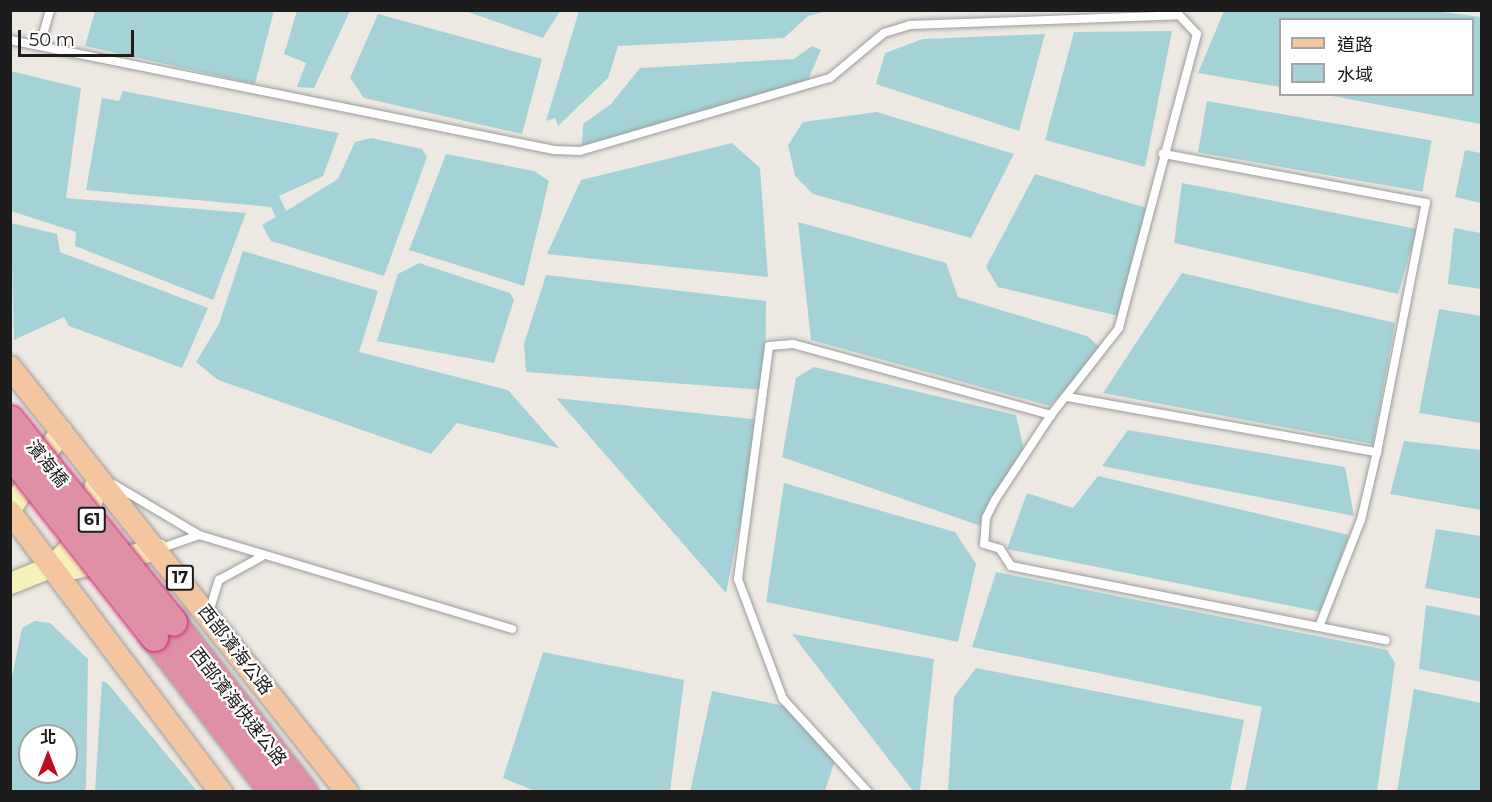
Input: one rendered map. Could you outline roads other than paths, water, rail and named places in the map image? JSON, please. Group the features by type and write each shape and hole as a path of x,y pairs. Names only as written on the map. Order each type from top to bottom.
{"highway":[{"name":"濱海橋","path":"10,419 163,629"},
{"name":"濱海橋","path":"10,453 163,629"},
{"name":"西部濱海快速公路","path":"163,629 273,792"},
{"name":"西部濱海快速公路","path":"163,629 304,792"}],"main road":[{"name":"西部濱海公路","path":"10,366 158,549 347,792"},
{"path":"10,510 220,792"}],"street":[{"path":"10,453 61,430"},
{"path":"10,510 61,430"},
{"path":"10,583 52,566 85,531 97,476"},
{"path":"52,566 74,568 158,549"}],"lane":[{"path":"40,45 50,10"},
{"path":"10,40 554,150 580,151 830,78 884,33 910,25 1179,15 1197,34 1163,154 1119,328 1051,415 986,518 984,544 1000,549 1011,566 1386,640"},
{"path":"1163,154 1426,203 1377,452 1361,520 1319,627"},
{"path":"868,792 783,699 738,579 769,346 793,344 1051,415"},
{"path":"1067,397 1377,452"},
{"path":"97,476 199,535 261,557 512,629"},
{"path":"158,549 170,540 199,535"},
{"path":"208,616 219,580 261,557"}],"water":[{"path":"95,10 274,11 255,84 85,46"},
{"path":"579,10 827,11 808,16 784,38 618,46 608,78 558,126 555,118 546,121"},
{"path":"1428,10 1481,17 1481,124 1332,96 1474,96 1474,18 1279,18 1279,87 1198,73 1224,11"},
{"path":"297,11 350,11 314,88 297,87 306,63 284,54"},
{"path":"465,11 560,11 543,38"},
{"path":"378,14 542,59 522,134 364,98 350,78"},
{"path":"1172,31 1145,167 1045,140 1074,32"},
{"path":"1045,34 1019,131 876,84 885,53 923,39"},
{"path":"812,46 821,50 808,80 582,146 583,124 611,104 640,68 794,59"},
{"path":"10,71 81,88 66,198 246,213 213,300 75,246 76,232 11,211"},
{"path":"123,91 339,133 323,176 279,196 286,211 338,179 355,142 371,138 422,149 427,157 384,276 271,241 262,225 276,217 271,207 86,190 102,98 119,101"},
{"path":"1207,101 1432,141 1423,192 1198,152"},
{"path":"877,112 1014,154 971,238 813,194 795,176 788,145 803,122"},
{"path":"732,143 760,168 768,277 547,254 581,180"},
{"path":"1465,150 1481,153 1481,203 1455,197"},
{"path":"446,154 534,171 549,181 524,286 409,250"},
{"path":"1035,174 1146,208 1118,316 998,287 986,267"},
{"path":"1182,183 1417,229 1398,294 1174,243"},
{"path":"798,222 946,263 958,297 1087,336 1103,350 1050,406 811,340"},
{"path":"11,223 57,234 60,252 208,308 182,368 69,326 64,317 14,340"},
{"path":"1454,228 1481,233 1481,289 1448,284"},
{"path":"243,251 378,291 359,352 508,390 559,448 457,423 431,454 218,380 196,362 219,324"},
{"path":"419,263 510,293 514,300 494,363 377,341 398,274"},
{"path":"1182,273 1395,323 1373,444 1103,393"},
{"path":"546,275 766,301 765,390 526,372 524,344"},
{"path":"1439,309 1481,316 1481,423 1419,413"},
{"path":"814,367 1016,415 1025,455 981,526 782,457 796,378"},
{"path":"556,398 761,420 726,593"},
{"path":"1128,430 1345,467 1354,516 1102,466"},
{"path":"1404,441 1481,450 1481,510 1390,494"},
{"path":"1098,476 1349,535 1321,612 1007,549 1027,493 1073,508"},
{"path":"784,483 955,532 976,564 958,642 766,602"},
{"path":"1436,529 1481,536 1481,599 1425,588"},
{"path":"996,572 1387,650 1395,663 1377,791 1245,791 1262,707 972,647"},
{"path":"1426,605 1481,616 1481,682 1419,669"},
{"path":"35,621 50,623 88,659 86,791 11,791 11,682 22,628"},
{"path":"792,634 934,659 920,791 913,791"},
{"path":"543,652 684,680 670,791 535,791 503,778"},
{"path":"976,668 1244,720 1230,791 948,791 954,697"},
{"path":"102,681 108,684 197,791 95,791"},
{"path":"1414,689 1481,703 1481,791 1397,791"},
{"path":"712,691 790,707 836,757 825,791 690,792"}]}
